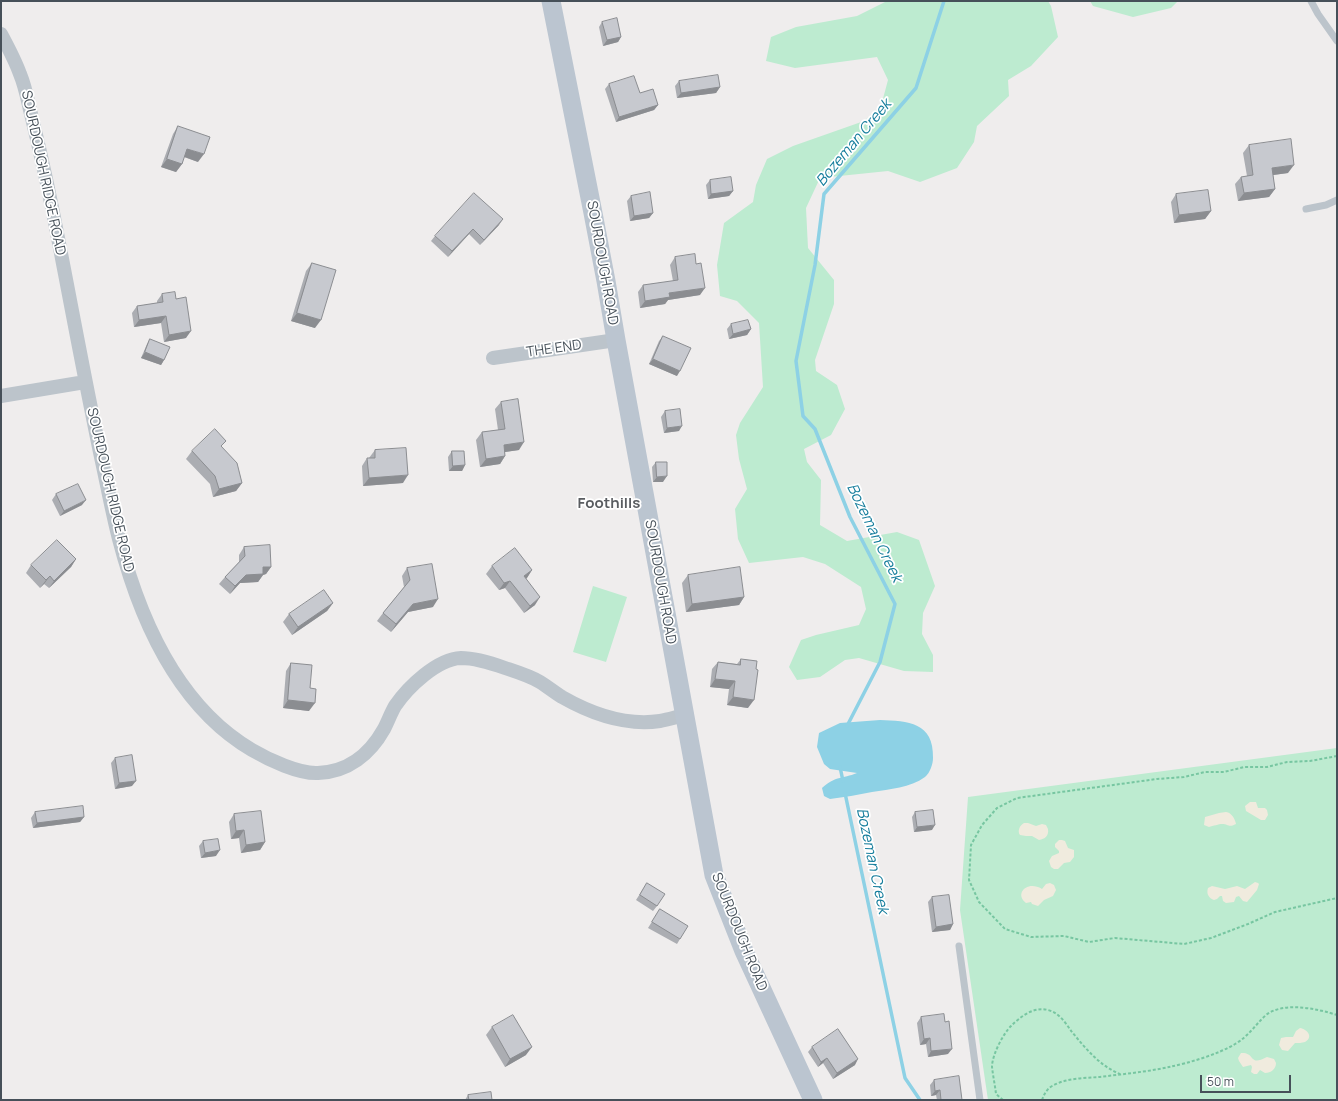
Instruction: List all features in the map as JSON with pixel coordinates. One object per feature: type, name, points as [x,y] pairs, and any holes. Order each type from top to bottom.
[{"type":"street","name":"SOURDOUGH ROAD","points":[[551,1],[598,235],[714,875],[744,951],[812,1100]]},
{"type":"street","name":"SOURDOUGH RIDGE ROAD","points":[[1,34],[22,77],[36,133],[85,382],[118,537],[134,589],[155,639],[168,664],[200,707],[220,727],[265,758],[290,768],[318,773],[344,769],[367,753],[383,731],[395,706],[412,685],[435,667],[459,658],[485,661],[512,670],[538,681],[561,696],[585,708],[611,718],[638,722],[658,721],[685,715]]},
{"type":"street","name":"THE END","points":[[493,358],[616,340]]},
{"type":"street","points":[[1,396],[85,382]]},
{"type":"lane","points":[[1311,1],[1318,14],[1337,41]]},
{"type":"lane","points":[[1306,209],[1326,205],[1337,200]]},
{"type":"lane","points":[[959,946],[980,1099]]},
{"type":"path","points":[[1337,756],[1310,761],[1286,762],[1267,767],[1244,767],[1224,772],[1205,772],[1184,777],[1157,779],[1017,798],[997,808],[982,825],[971,845],[969,880],[979,902],[1005,929],[1031,937],[1064,936],[1089,942],[1115,938],[1184,944],[1211,938],[1275,912],[1337,898]]},
{"type":"path","points":[[1042,1100],[1051,1086],[1064,1081],[1170,1067],[1223,1050],[1244,1038],[1266,1016],[1279,1009],[1292,1007],[1312,1008],[1337,1015]]},
{"type":"path","points":[[1003,1100],[996,1094],[992,1065],[1000,1043],[1009,1028],[1020,1017],[1032,1011],[1041,1009],[1048,1009],[1060,1017],[1093,1055],[1107,1067],[1121,1074]]},
{"type":"green space","points":[[887,1],[1048,1],[1051,6],[1058,37],[1031,66],[1008,80],[1009,96],[977,126],[974,142],[957,168],[920,182],[888,171],[820,178],[806,208],[808,248],[834,280],[834,304],[815,360],[816,371],[837,385],[845,409],[831,435],[804,449],[807,462],[821,480],[820,525],[847,541],[897,532],[919,540],[935,586],[923,613],[922,634],[933,655],[933,672],[904,671],[859,658],[845,660],[820,677],[797,680],[789,667],[801,640],[859,625],[866,609],[861,587],[825,564],[803,557],[749,563],[738,539],[735,509],[747,489],[739,459],[736,435],[740,423],[763,387],[759,323],[737,301],[720,296],[717,265],[724,223],[753,202],[756,185],[767,159],[793,146],[864,121],[881,106],[888,80],[877,57],[795,68],[766,61],[771,37],[796,27],[857,16]]},
{"type":"green space","points":[[1090,1],[1178,1],[1171,8],[1133,17],[1093,6]]},
{"type":"green space","points":[[593,586],[627,597],[606,662],[573,652]]},
{"type":"green space","points":[[1337,748],[1337,1100],[988,1100],[960,910],[968,797]]},
{"type":"sand","points":[[1250,802],[1256,802],[1258,808],[1265,808],[1267,810],[1268,815],[1265,820],[1261,820],[1246,811],[1245,806]]},
{"type":"sand","points":[[1226,812],[1233,816],[1236,824],[1230,826],[1221,824],[1209,827],[1204,825],[1205,817]]},
{"type":"sand","points":[[1024,823],[1036,826],[1042,824],[1046,825],[1048,829],[1047,835],[1045,838],[1039,840],[1032,836],[1020,835],[1019,828]]},
{"type":"sand","points":[[1059,840],[1065,841],[1068,848],[1074,850],[1074,857],[1070,862],[1064,863],[1058,869],[1054,869],[1051,867],[1049,861],[1052,856],[1059,853],[1055,847],[1055,844]]},
{"type":"sand","points":[[1255,882],[1259,884],[1257,890],[1247,902],[1243,901],[1239,896],[1236,897],[1234,902],[1226,903],[1223,901],[1222,896],[1214,900],[1209,897],[1207,890],[1212,886],[1225,889],[1237,886],[1245,889]]},
{"type":"sand","points":[[1050,883],[1054,885],[1056,890],[1053,896],[1044,900],[1038,906],[1032,904],[1031,902],[1026,903],[1021,896],[1024,889],[1027,887],[1031,886],[1042,889],[1046,884]]},
{"type":"sand","points":[[1300,1028],[1307,1032],[1309,1036],[1308,1040],[1305,1042],[1295,1043],[1288,1051],[1282,1050],[1279,1045],[1281,1038],[1293,1037],[1296,1031]]},
{"type":"sand","points":[[1241,1053],[1246,1053],[1254,1060],[1261,1060],[1267,1057],[1274,1059],[1276,1063],[1275,1067],[1269,1072],[1265,1073],[1260,1070],[1257,1074],[1254,1074],[1251,1072],[1251,1065],[1243,1067],[1239,1061],[1238,1058]]},
{"type":"water","points":[[880,720],[909,723],[924,730],[929,737],[932,746],[933,760],[928,773],[919,781],[900,788],[830,799],[824,796],[822,788],[831,781],[857,773],[830,769],[824,764],[817,747],[819,733],[840,723]]},
{"type":"building","points":[[617,18],[621,37],[607,40],[602,22]]},
{"type":"building","points":[[718,75],[720,87],[681,93],[679,81]]},
{"type":"building","points":[[634,76],[640,93],[653,89],[658,105],[619,117],[609,84]]},
{"type":"building","points":[[178,126],[210,137],[204,154],[187,149],[182,164],[167,159]]},
{"type":"building","points":[[1291,139],[1294,165],[1272,168],[1275,189],[1244,193],[1241,177],[1253,175],[1249,145]]},
{"type":"building","points":[[731,177],[733,191],[711,194],[710,180]]},
{"type":"building","points":[[1208,190],[1211,211],[1179,215],[1176,194]]},
{"type":"building","points":[[650,192],[653,213],[634,216],[631,196]]},
{"type":"building","points":[[474,193],[503,219],[484,240],[473,229],[452,251],[435,236]]},
{"type":"building","points":[[695,254],[696,264],[701,263],[705,288],[669,293],[670,297],[645,301],[643,285],[678,280],[675,257]]},
{"type":"building","points":[[312,263],[336,270],[321,320],[297,313]]},
{"type":"building","points":[[175,292],[176,299],[186,297],[191,331],[169,335],[166,316],[139,320],[137,306],[163,302],[162,294]]},
{"type":"building","points":[[748,320],[751,329],[733,334],[731,324]]},
{"type":"building","points":[[663,336],[691,348],[680,371],[653,359]]},
{"type":"building","points":[[150,339],[170,347],[164,360],[145,352]]},
{"type":"building","points":[[518,399],[524,442],[504,445],[505,456],[486,459],[482,432],[505,429],[501,402]]},
{"type":"building","points":[[680,409],[682,426],[667,428],[665,411]]},
{"type":"building","points":[[215,429],[226,441],[221,446],[237,463],[242,483],[219,489],[215,476],[192,451]]},
{"type":"building","points":[[406,448],[408,475],[369,478],[367,458],[375,458],[375,450]]},
{"type":"building","points":[[452,451],[464,451],[465,465],[453,466]]},
{"type":"building","points":[[656,462],[667,462],[667,476],[657,477]]},
{"type":"building","points":[[78,484],[86,500],[64,511],[56,494]]},
{"type":"building","points":[[57,540],[76,559],[54,581],[50,576],[46,580],[31,565]]},
{"type":"building","points":[[270,545],[271,567],[263,567],[263,574],[246,575],[235,586],[225,577],[245,556],[244,547]]},
{"type":"building","points":[[515,548],[532,570],[524,576],[540,597],[530,606],[510,581],[504,583],[492,566]]},
{"type":"building","points":[[432,564],[438,599],[413,604],[396,624],[383,613],[410,580],[407,568]]},
{"type":"building","points":[[740,567],[744,597],[692,604],[688,575]]},
{"type":"building","points":[[324,590],[333,603],[298,627],[289,614]]},
{"type":"building","points":[[741,659],[757,661],[756,669],[758,670],[754,700],[733,697],[735,681],[715,679],[718,662],[740,665]]},
{"type":"building","points":[[291,663],[312,665],[310,688],[316,689],[315,703],[288,700]]},
{"type":"building","points":[[132,755],[136,781],[119,783],[115,758]]},
{"type":"building","points":[[83,806],[84,817],[37,823],[35,812]]},
{"type":"building","points":[[933,810],[935,825],[917,827],[915,812]]},
{"type":"building","points":[[261,811],[265,842],[246,845],[244,830],[236,831],[234,814]]},
{"type":"building","points":[[218,839],[220,850],[205,853],[203,841]]},
{"type":"building","points":[[647,883],[665,894],[657,906],[640,895]]},
{"type":"building","points":[[949,895],[953,924],[936,927],[932,897]]},
{"type":"building","points":[[660,909],[688,926],[680,939],[652,922]]},
{"type":"building","points":[[944,1014],[945,1022],[949,1021],[952,1049],[931,1051],[930,1038],[924,1039],[921,1017]]},
{"type":"building","points":[[513,1015],[532,1047],[510,1059],[492,1027]]},
{"type":"building","points":[[838,1029],[858,1059],[837,1073],[827,1058],[821,1062],[812,1047]]},
{"type":"building","points":[[959,1076],[962,1100],[941,1100],[940,1090],[935,1091],[934,1080]]},
{"type":"building","points":[[491,1092],[492,1100],[469,1100],[468,1095]]},
{"type":"waterway","name":"Bozeman Creek","points":[[847,726],[880,662],[895,604],[850,517],[815,429],[803,416],[796,361],[815,265],[824,194],[916,88],[944,1]]},
{"type":"waterway","name":"Bozeman Creek","points":[[840,767],[843,781]]},
{"type":"waterway","name":"Bozeman Creek","points":[[845,793],[905,1078],[920,1100]]},
{"type":"district","name":"Foothills","points":[[609,504]]}]
